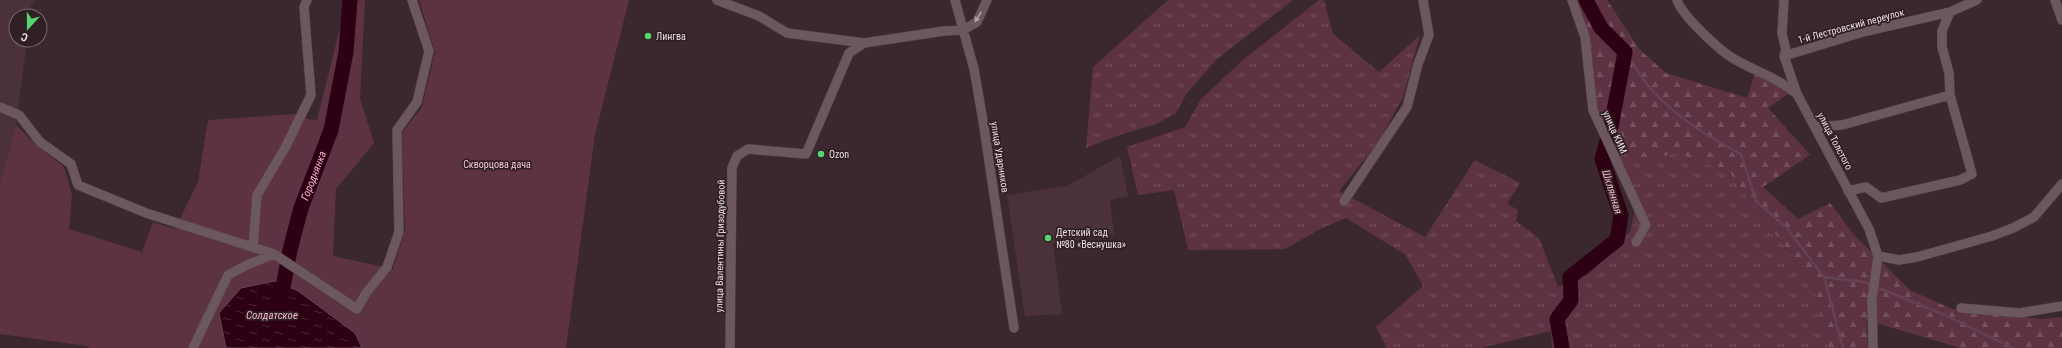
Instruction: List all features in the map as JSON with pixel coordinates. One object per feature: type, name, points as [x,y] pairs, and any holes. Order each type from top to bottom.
[{"type":"street","points":[[253,247],[256,195],[285,148],[311,95],[304,7],[307,0]]},
{"type":"street","points":[[0,107],[19,115],[40,142],[71,164],[78,185],[146,213],[274,254],[357,309],[366,293],[387,267],[399,232],[397,130],[417,102],[429,51],[412,0]]},
{"type":"street","points":[[717,0],[760,16],[787,33],[864,43]]},
{"type":"street","name":"улица Ударников","points":[[955,0],[974,69],[984,121],[1014,328]]},
{"type":"street","points":[[963,30],[977,22],[987,0]]},
{"type":"street","points":[[1344,201],[1407,107],[1418,64],[1429,36],[1424,0]]},
{"type":"street","name":"улица КИМ","points":[[1572,0],[1585,37],[1593,110],[1609,146],[1634,195],[1646,225],[1636,242]]},
{"type":"street","name":"улица Толстого","points":[[1677,0],[1679,7],[1690,22],[1735,60],[1782,82],[1797,94],[1869,229],[1878,256],[1873,292],[1873,348]]},
{"type":"street","name":"1-й Лестровский переулок","points":[[1784,0],[1782,34],[1786,50],[1784,56]]},
{"type":"street","name":"1-й Лестровский переулок","points":[[1784,56],[1863,32],[1950,12],[1977,0]]},
{"type":"street","points":[[2055,0],[2062,20]]},
{"type":"street","points":[[1848,191],[1866,187],[1881,198],[1960,180],[1972,174],[1950,95],[1948,73],[1942,47],[1942,32],[1950,12]]},
{"type":"street","name":"улица Валентины Гризодубовой","points":[[730,348],[732,168],[737,156],[748,149],[806,154],[849,53],[864,43],[944,31],[963,30]]},
{"type":"street","points":[[1784,56],[1792,84],[1797,94]]},
{"type":"street","points":[[1815,127],[1842,125],[1950,95]]},
{"type":"street","points":[[1878,256],[1899,260],[1917,257],[1992,236],[2013,228],[2034,217],[2062,184]]},
{"type":"street","points":[[193,348],[228,275],[249,264],[274,254]]},
{"type":"street","points":[[1961,308],[2020,313],[2062,306]]},
{"type":"shaded area","points":[[0,0],[34,0],[31,8],[8,8],[8,48],[26,48],[16,125],[0,183]]},
{"type":"shaded area","name":"Детский сад №80 «Веснушка»","points":[[1120,156],[1128,196],[1110,200],[1114,234],[1053,243],[1062,314],[1025,316],[1007,195],[1067,186]]},
{"type":"green space","name":"Скворцова дача","points":[[347,0],[365,0],[360,98],[374,143],[336,189],[333,256],[393,269],[405,230],[402,133],[422,107],[435,52],[419,0],[629,0],[595,135],[566,348],[89,348],[87,346],[0,334],[0,183],[16,125],[37,146],[64,167],[72,195],[69,229],[142,252],[153,222],[175,229],[198,182],[208,120],[295,114],[308,119],[317,120]]},
{"type":"green space","points":[[1168,0],[1293,0],[1216,60],[1187,93],[1176,113],[1156,124],[1119,135],[1086,148],[1093,67]]},
{"type":"green space","points":[[1319,0],[1324,0],[1333,34],[1379,72],[1420,35],[1403,97],[1377,144],[1339,191],[1425,237],[1475,160],[1520,183],[1507,204],[1518,210],[1516,221],[1539,238],[1558,287],[1589,274],[1630,232],[1636,204],[1605,141],[1639,161],[1678,152],[1730,173],[1813,284],[1829,348],[1552,348],[1551,331],[1481,348],[1387,348],[1376,327],[1423,286],[1406,255],[1346,218],[1322,228],[1285,249],[1188,250],[1174,190],[1138,195],[1127,147],[1185,127],[1201,99],[1244,59]]},
{"type":"green space","points":[[1572,0],[1607,0],[1640,50],[1666,73],[1747,98],[1755,74],[1792,91],[1768,108],[1810,155],[1763,187],[1798,219],[1830,203],[1854,235],[1910,290],[1952,309],[2043,319],[2062,317],[2062,348],[1961,348],[1866,320],[1868,348],[1829,348],[1813,284],[1730,173],[1678,153],[1639,161],[1605,141],[1586,54]]},
{"type":"water","name":"Солдатское","points":[[275,281],[298,291],[355,333],[362,348],[226,348],[219,313],[241,288]]},
{"type":"waterway","name":"Городнянка","points":[[280,303],[290,250],[301,208],[331,130],[346,52],[350,0]]},
{"type":"waterway","name":"Шклянная","points":[[1562,348],[1557,319],[1571,300],[1570,277],[1617,240],[1621,215],[1602,159],[1611,127],[1625,52],[1601,28],[1586,0]]},
{"type":"waterway","points":[[1625,52],[1641,77],[1661,100],[1694,126],[1741,154],[1756,201],[1786,227],[1824,277],[1843,348]]},
{"type":"waterway","points":[[1824,277],[1864,282],[1945,315],[2013,348]]},
{"type":"place","name":"Лингва","points":[[648,36]]},
{"type":"place","name":"Ozon","points":[[821,154]]},
{"type":"place","name":"Детский сад №80 «Веснушка»","points":[[1048,238]]}]
